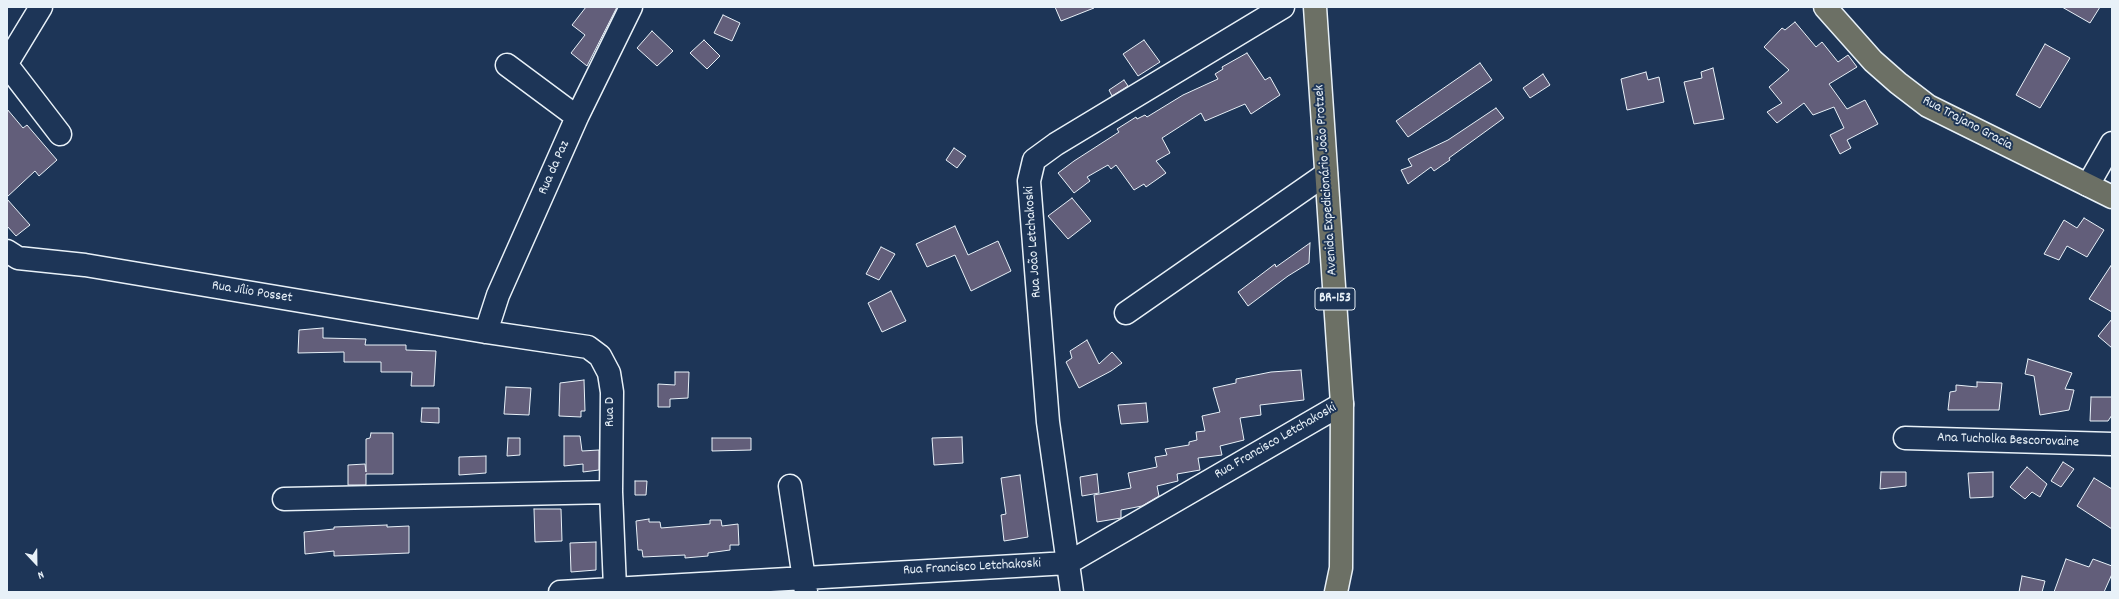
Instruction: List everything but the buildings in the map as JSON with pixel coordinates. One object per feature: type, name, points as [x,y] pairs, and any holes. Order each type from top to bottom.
[{"type":"main road","name":"Avenida Expedicionário João Protzek","points":[[1315,7],[1342,404],[1340,568],[1336,592]]},
{"type":"main road","name":"Rua Trajano Gracia","points":[[1825,7],[1874,61],[1898,83],[1928,106],[2112,197]]},
{"type":"street","points":[[41,7],[7,64],[60,134]]},
{"type":"street","name":"Rua da Paz","points":[[486,332],[498,294],[577,117],[631,7]]},
{"type":"street","name":"Rua João Letchakoski","points":[[1072,592],[1048,422],[1029,181],[1034,160],[1056,144],[1284,7]]},
{"type":"street","points":[[507,65],[577,117]]},
{"type":"street","points":[[2088,185],[2112,143]]},
{"type":"street","points":[[1126,313],[1326,174]]},
{"type":"street","name":"Rua Jílio Posset","points":[[13,254],[486,332]]},
{"type":"street","name":"Rua D","points":[[486,332],[588,347],[600,356],[609,373],[612,392],[611,492],[615,588]]},
{"type":"street","name":"Rua Francisco Letchakoski","points":[[560,592],[615,588],[805,585],[1068,563],[1342,404]]},
{"type":"street","name":"Ana Tucholka Bescorovaine","points":[[1905,438],[2112,444]]},
{"type":"street","points":[[790,486],[805,585]]},
{"type":"street","points":[[284,499],[611,492]]}]
